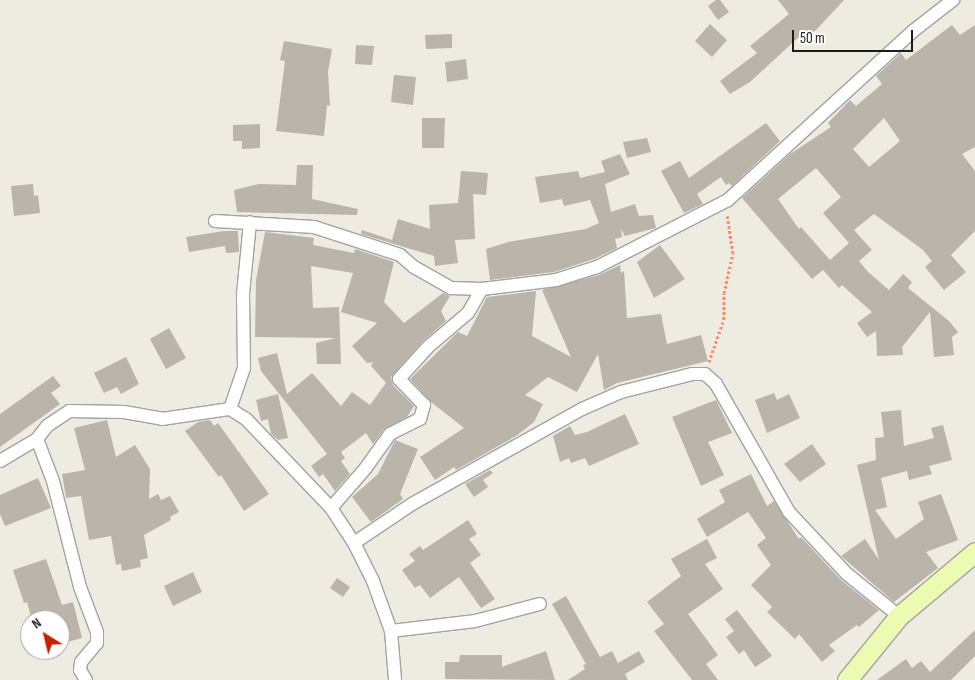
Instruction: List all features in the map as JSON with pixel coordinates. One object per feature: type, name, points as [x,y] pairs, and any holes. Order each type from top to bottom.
[{"type":"street","points":[[215,222],[250,222],[314,227],[400,255],[414,267],[451,288],[482,289],[556,280],[597,267],[728,200],[913,31],[953,0]]},
{"type":"street","points":[[230,409],[244,368],[243,294],[250,222]]},
{"type":"street","points":[[331,508],[366,469],[390,434],[420,419],[424,405],[399,378],[428,347],[468,312],[482,289]]},
{"type":"street","points":[[354,544],[412,504],[582,409],[622,392],[692,374],[705,374],[716,384],[789,512],[847,574],[899,616]]},
{"type":"street","points":[[0,461],[37,439],[47,426],[69,411],[124,412],[162,419],[230,409],[246,419],[331,508],[354,544],[373,581],[391,631],[395,680]]},
{"type":"street","points":[[37,439],[58,499],[80,587],[97,632],[97,643],[81,662],[80,670],[86,680]]},
{"type":"street","points":[[847,680],[899,616],[975,552]]},
{"type":"street","points":[[391,631],[475,621],[540,604]]},
{"type":"path","points":[[705,374],[724,319],[724,293],[733,253],[728,200]]},
{"type":"building","points":[[716,0],[720,0],[729,12],[718,20],[708,6]]},
{"type":"building","points":[[778,0],[844,0],[817,29],[804,39],[801,35],[750,82],[730,94],[720,81],[757,53],[750,46],[789,14]]},
{"type":"building","points":[[710,24],[727,40],[712,57],[695,41]]},
{"type":"building","points":[[952,25],[960,35],[975,25],[975,147],[962,154],[975,171],[975,231],[951,255],[966,272],[944,290],[925,267],[932,261],[923,250],[874,214],[854,230],[872,250],[859,261],[868,272],[889,290],[903,274],[912,282],[908,288],[949,321],[958,332],[952,337],[954,355],[934,357],[930,312],[902,347],[903,355],[877,356],[876,331],[867,337],[857,323],[872,312],[842,285],[839,288],[823,270],[812,279],[742,198],[790,154],[831,127],[828,123],[850,100],[856,106],[882,84],[876,76],[901,53],[906,60]],"holes":[[[884,118],[900,141],[869,167],[853,149]],[[816,168],[841,197],[823,213],[849,243],[830,260],[801,227],[799,229],[778,199]]]},
{"type":"building","points":[[452,34],[452,48],[426,49],[425,35]]},
{"type":"building","points":[[284,41],[332,49],[328,72],[330,106],[327,105],[324,136],[276,131],[285,61],[280,60]]},
{"type":"building","points":[[356,45],[374,46],[372,65],[355,64]]},
{"type":"building","points":[[466,59],[468,79],[447,82],[445,62]]},
{"type":"building","points":[[394,75],[416,77],[413,105],[391,102]]},
{"type":"building","points":[[422,118],[445,118],[444,148],[422,148]]},
{"type":"building","points":[[766,123],[780,141],[732,186],[729,183],[726,185],[721,177],[697,194],[703,204],[684,213],[661,171],[680,161],[689,178]]},
{"type":"building","points":[[260,124],[260,148],[242,149],[242,141],[233,141],[233,125]]},
{"type":"building","points":[[647,138],[651,152],[627,158],[623,142]]},
{"type":"building","points":[[620,154],[630,174],[605,184],[611,212],[635,204],[639,216],[653,215],[656,228],[625,236],[621,229],[622,237],[615,239],[617,248],[594,259],[554,272],[490,280],[486,249],[508,242],[586,229],[599,223],[590,200],[564,206],[562,199],[540,203],[535,177],[578,171],[580,178],[605,172],[601,161]]},
{"type":"building","points":[[297,165],[313,165],[312,199],[358,209],[357,215],[237,212],[234,190],[259,184],[296,185]]},
{"type":"building","points":[[461,171],[488,173],[486,195],[473,194],[475,239],[455,240],[458,263],[435,266],[434,256],[361,234],[362,230],[392,240],[398,219],[430,229],[429,205],[458,203]]},
{"type":"building","points":[[33,184],[34,196],[38,195],[40,213],[14,216],[11,186]]},
{"type":"building","points":[[224,231],[238,231],[239,252],[226,253],[225,246],[189,252],[186,237]]},
{"type":"building","points":[[265,232],[314,238],[313,245],[354,253],[355,249],[394,262],[384,302],[404,323],[443,293],[450,296],[441,311],[446,321],[422,342],[391,377],[393,385],[414,406],[407,417],[384,429],[373,444],[366,433],[341,452],[345,458],[341,461],[350,474],[335,491],[323,474],[319,477],[311,466],[327,454],[261,371],[258,358],[277,353],[287,394],[312,373],[341,406],[352,392],[370,405],[386,383],[371,366],[373,362],[367,363],[352,346],[377,323],[341,312],[353,273],[311,266],[313,308],[339,307],[341,364],[317,364],[316,343],[336,338],[255,337],[256,280]]},
{"type":"building","points":[[660,245],[685,279],[654,298],[637,262]]},
{"type":"building","points":[[620,265],[621,273],[624,271],[627,318],[661,314],[667,344],[701,335],[708,361],[617,383],[604,390],[598,354],[577,392],[548,377],[525,395],[543,404],[534,422],[516,436],[456,470],[454,467],[435,480],[420,457],[464,428],[431,402],[410,379],[458,332],[467,336],[487,297],[536,291],[532,336],[571,357],[542,290],[599,275]]},
{"type":"building","points":[[169,328],[186,358],[166,369],[150,339]]},
{"type":"building","points":[[126,357],[139,384],[121,394],[117,387],[104,393],[94,373]]},
{"type":"building","points":[[53,376],[61,386],[51,393],[60,404],[0,447],[0,414]]},
{"type":"building","points":[[774,393],[777,400],[789,394],[800,418],[767,433],[755,400]]},
{"type":"building","points":[[278,394],[288,438],[278,440],[271,434],[268,419],[261,421],[256,400]]},
{"type":"building","points":[[716,400],[732,433],[708,442],[724,475],[701,486],[672,417]]},
{"type":"building","points":[[901,410],[904,446],[934,438],[931,428],[943,425],[952,460],[929,466],[932,474],[909,480],[907,471],[881,478],[887,507],[875,510],[896,539],[924,519],[918,502],[941,494],[958,540],[926,552],[938,568],[894,602],[841,556],[865,539],[879,560],[857,465],[876,460],[875,438],[884,437],[881,412]]},
{"type":"building","points":[[625,414],[639,444],[589,466],[585,458],[571,463],[569,458],[560,462],[553,436],[570,426],[575,435],[587,432]]},
{"type":"building","points":[[107,420],[116,457],[135,445],[150,469],[149,499],[158,494],[161,500],[170,496],[179,512],[170,517],[171,520],[144,535],[148,558],[140,560],[141,567],[122,571],[121,564],[116,565],[111,536],[89,540],[81,496],[66,498],[62,474],[85,470],[74,428]]},
{"type":"building","points":[[210,420],[214,426],[218,423],[269,494],[244,511],[221,475],[219,477],[185,431],[198,422]]},
{"type":"building","points":[[395,440],[418,449],[400,494],[403,499],[371,522],[352,497],[378,474]]},
{"type":"building","points":[[812,444],[826,464],[800,482],[784,464]]},
{"type":"building","points":[[490,470],[493,473],[483,480],[488,487],[474,497],[465,484]]},
{"type":"building","points":[[751,474],[767,506],[774,501],[799,539],[801,537],[841,580],[879,610],[859,627],[857,625],[829,645],[835,651],[822,662],[799,634],[795,639],[767,612],[772,607],[751,585],[771,565],[757,545],[766,538],[748,512],[707,537],[697,519],[725,502],[719,490]]},
{"type":"building","points":[[38,478],[51,508],[5,526],[0,514],[0,495]]},
{"type":"building","points":[[468,520],[477,534],[469,539],[481,555],[470,563],[495,599],[481,608],[459,577],[430,598],[420,585],[415,588],[402,570],[415,561],[409,554],[420,546],[423,550]]},
{"type":"building","points":[[707,539],[717,558],[705,564],[723,589],[688,614],[718,655],[706,664],[718,680],[692,680],[654,631],[664,624],[647,602],[681,576],[671,559]]},
{"type":"building","points":[[46,559],[62,605],[73,602],[82,638],[70,641],[70,610],[29,610],[27,602],[24,603],[13,570]]},
{"type":"building","points":[[193,572],[202,592],[173,606],[164,586]]},
{"type":"building","points":[[337,578],[350,587],[343,597],[330,588]]},
{"type":"building","points":[[566,596],[600,657],[612,651],[618,663],[639,651],[645,662],[625,674],[628,680],[568,680],[585,669],[583,665],[586,664],[552,604]]},
{"type":"building","points":[[737,610],[772,656],[755,667],[744,650],[739,654],[726,637],[734,631],[725,619]]},
{"type":"building","points":[[975,630],[975,656],[951,680],[877,680],[906,659],[912,668],[921,661],[930,672]]},
{"type":"building","points":[[546,651],[555,680],[445,679],[445,662],[459,662],[460,655],[502,655],[502,667]]}]
